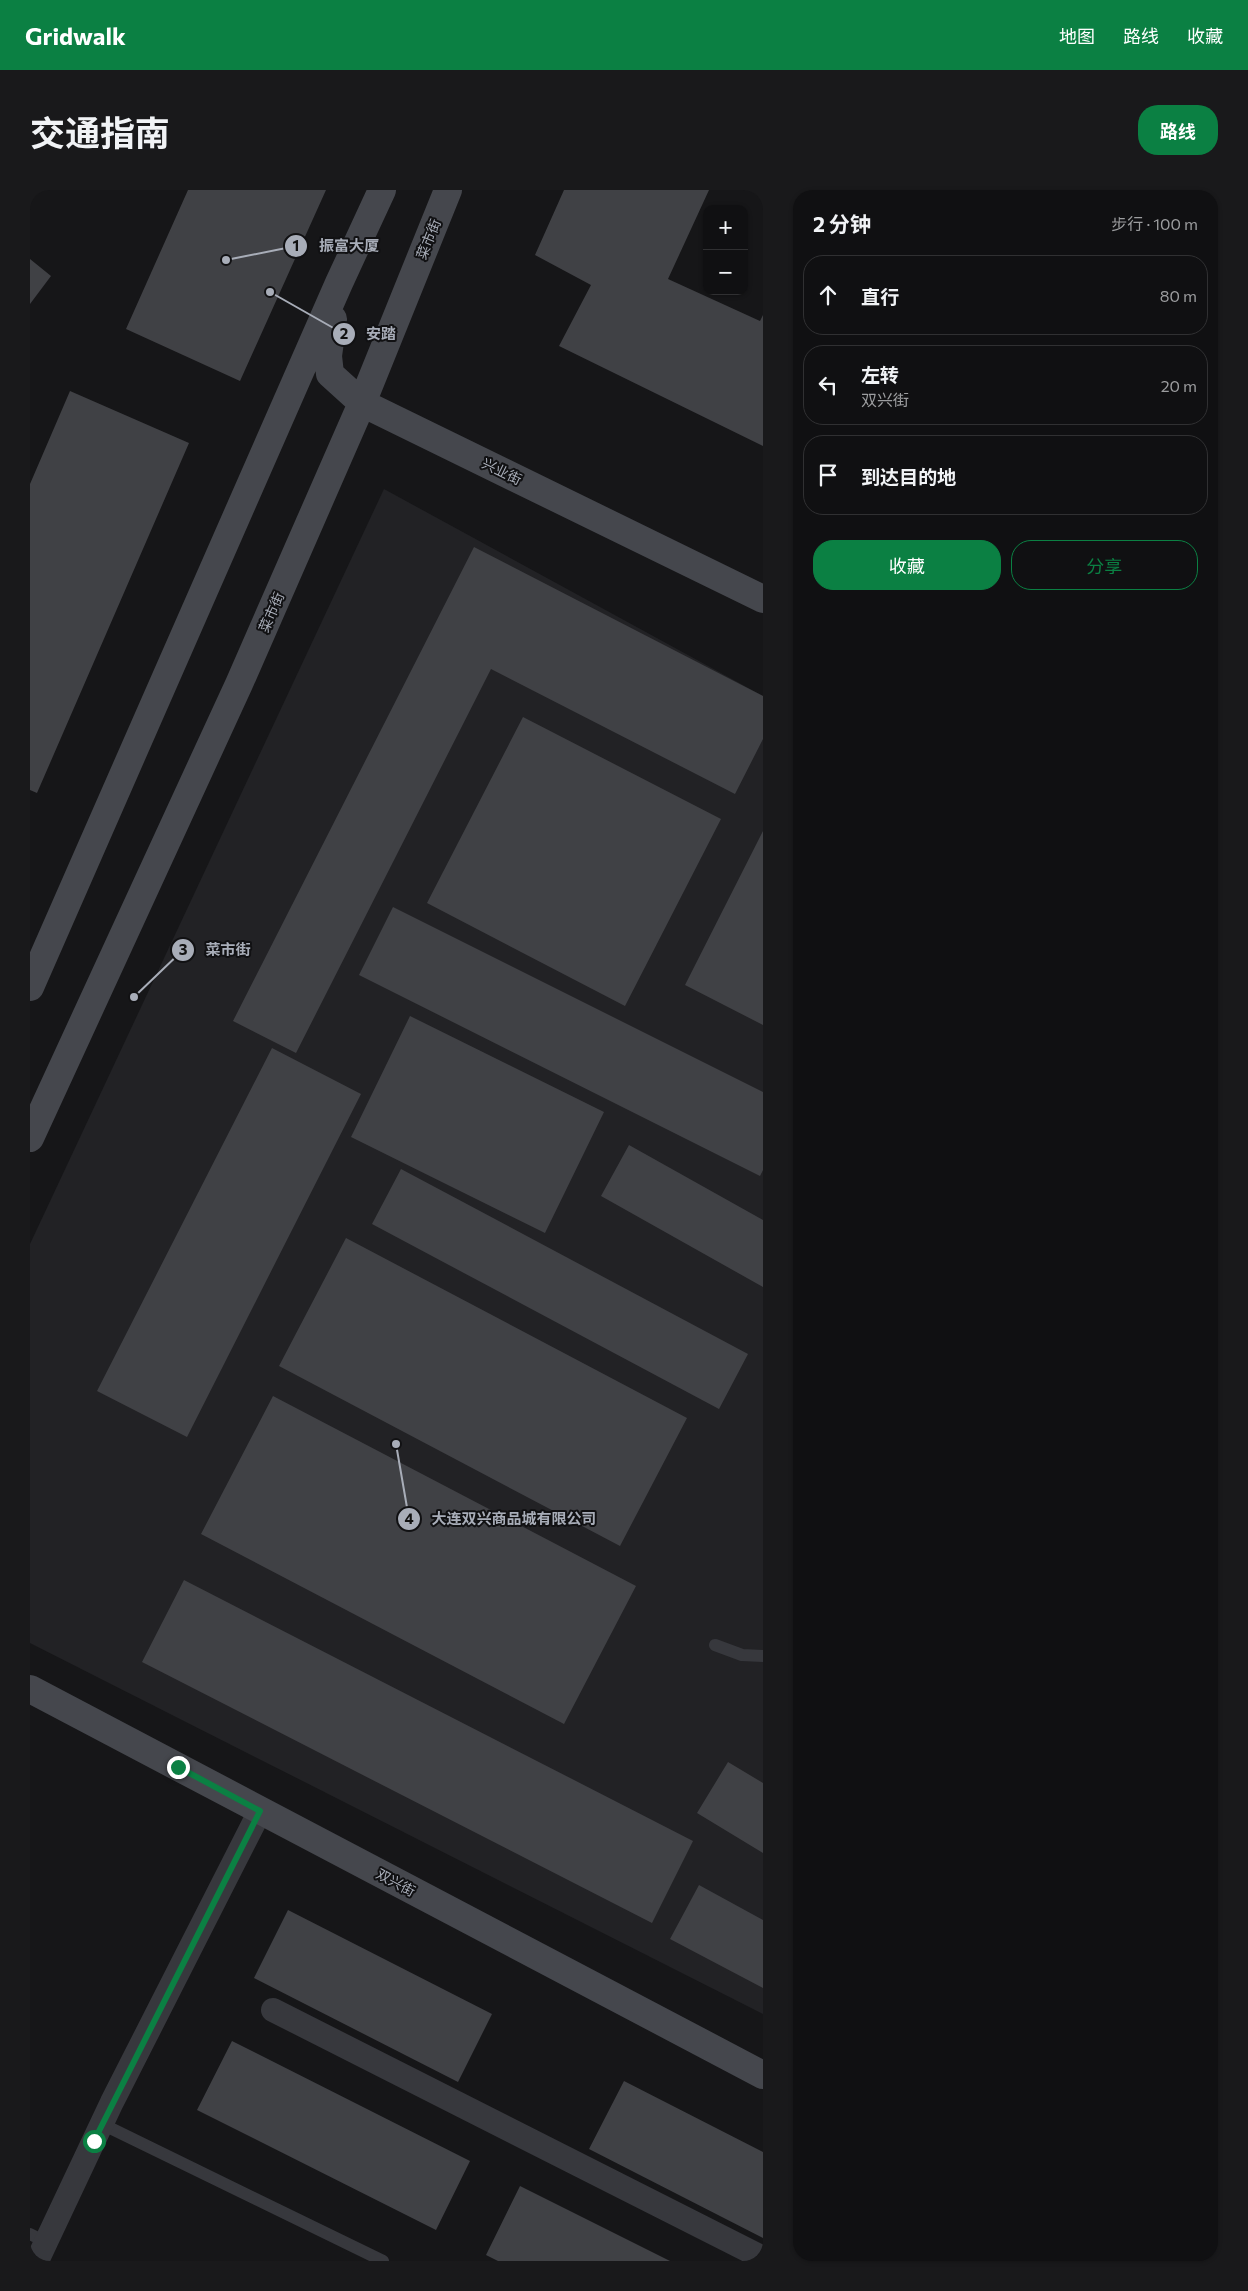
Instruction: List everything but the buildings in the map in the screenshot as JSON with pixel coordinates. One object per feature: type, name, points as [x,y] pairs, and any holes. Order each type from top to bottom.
[{"type":"main road","points":[[30,987],[338,283],[382,190]]},
{"type":"main road","name":"菜市街","points":[[30,1138],[239,684],[362,403],[448,190]]},
{"type":"main road","name":"兴业街","points":[[338,283],[328,356],[330,374],[362,403],[763,599]]},
{"type":"main road","name":"双兴街","points":[[30,1689],[763,2075]]},
{"type":"street","points":[[38,2246],[102,2124],[260,1811]]},
{"type":"street","points":[[273,2010],[763,2258]]},
{"type":"lane","points":[[715,1645],[742,1656],[763,1656]]},
{"type":"lane","points":[[102,2124],[383,2261]]},
{"type":"shaded area","points":[[384,489],[763,696],[763,2014],[30,1643],[30,1244]]},
{"type":"place","name":"振富大厦","points":[[226,260]]},
{"type":"place","name":"安踏","points":[[270,292]]},
{"type":"place","name":"菜市街","points":[[134,997]]},
{"type":"place","name":"大连双兴商品城有限公司","points":[[396,1444]]},
{"type":"route","points":[[94,2141],[260,1811],[178,1767]]}]
